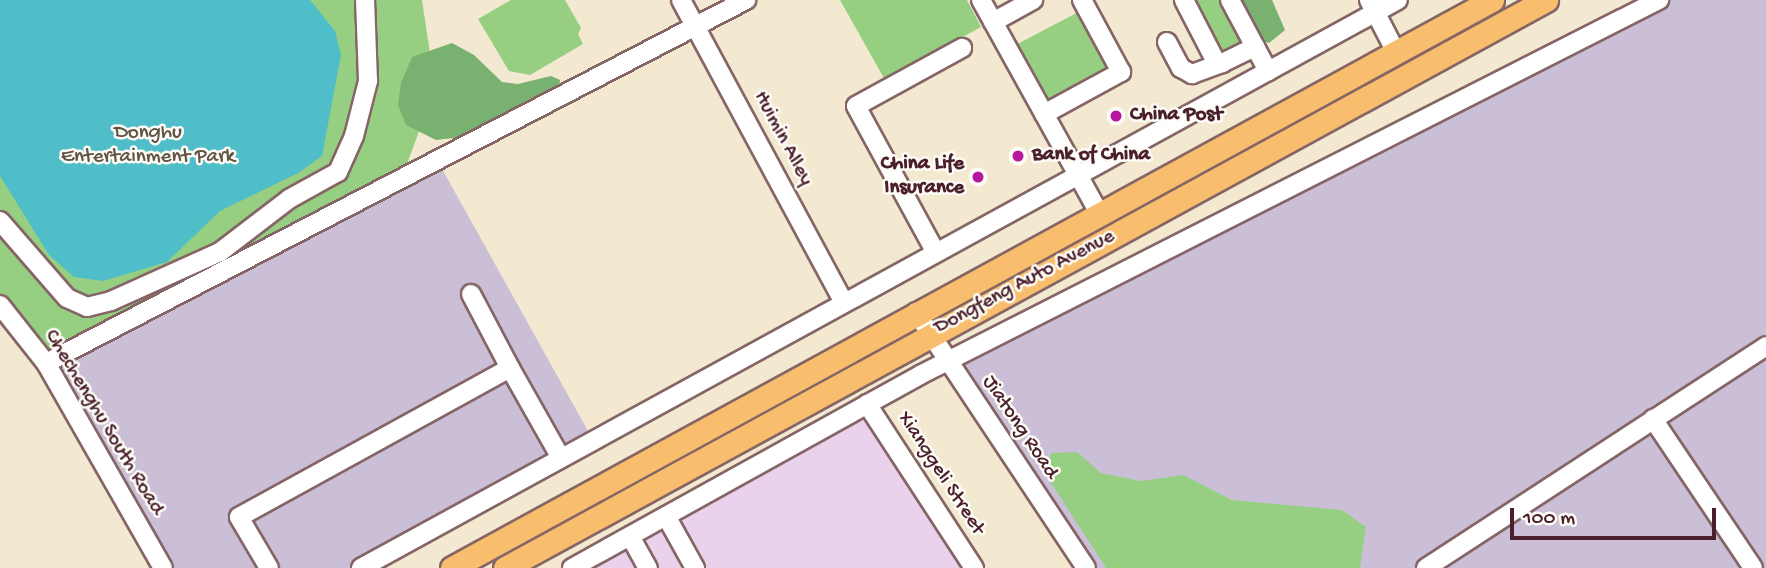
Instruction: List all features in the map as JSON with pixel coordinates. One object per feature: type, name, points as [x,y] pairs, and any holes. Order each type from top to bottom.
[{"type":"main road","name":"Dongfeng Auto Avenue","points":[[452,568],[916,312],[1492,0]]},
{"type":"main road","name":"Dongfeng Auto Avenue","points":[[505,568],[1546,0]]},
{"type":"street","points":[[0,220],[67,298],[87,307],[111,301],[220,252],[289,200],[338,172],[354,136],[368,81],[365,0]]},
{"type":"street","name":"Huimin Alley","points":[[681,0],[843,301]]},
{"type":"street","points":[[46,363],[746,0]]},
{"type":"street","points":[[981,0],[1099,213]]},
{"type":"street","points":[[993,22],[1032,0]]},
{"type":"street","points":[[1044,114],[1121,72],[1082,0]]},
{"type":"street","points":[[1184,0],[1215,60],[1222,63]]},
{"type":"street","points":[[1230,0],[1268,71]]},
{"type":"street","points":[[572,568],[946,361],[1658,0]]},
{"type":"street","points":[[361,568],[843,301],[1268,71],[1385,3],[1396,52]]},
{"type":"street","points":[[1167,42],[1181,68],[1192,74],[1255,47]]},
{"type":"street","points":[[935,251],[856,106],[962,48]]},
{"type":"street","points":[[471,294],[561,458]]},
{"type":"street","name":"Chechenghu South Road","points":[[0,304],[46,363],[163,568]]},
{"type":"street","name":"Jiatong Road","points":[[916,312],[928,335],[1086,568]]},
{"type":"street","points":[[1426,568],[1766,346]]},
{"type":"street","points":[[269,568],[239,517],[510,368]]},
{"type":"street","name":"Xianggeli Street","points":[[867,404],[974,568]]},
{"type":"street","points":[[1653,419],[1753,568]]},
{"type":"street","points":[[666,516],[695,568]]},
{"type":"street","points":[[630,536],[648,568]]},
{"type":"shaded area","points":[[1659,0],[1766,0],[1766,568],[1086,568],[946,361]]},
{"type":"shaded area","points":[[437,160],[593,440],[361,568],[163,568],[46,363]]},
{"type":"shaded area","points":[[867,404],[974,568],[572,568]]},
{"type":"green space","name":"Donghu Entertainment Park","points":[[0,0],[422,0],[435,87],[402,178],[46,363],[0,305]]},
{"type":"green space","points":[[511,0],[565,0],[581,28],[578,34],[583,44],[530,75],[509,71],[478,19]]},
{"type":"green space","points":[[840,0],[967,0],[981,27],[885,80]]},
{"type":"green space","points":[[1189,0],[1224,0],[1243,45],[1227,53],[1214,47]]},
{"type":"green space","points":[[1235,0],[1272,0],[1285,30],[1269,43],[1257,39]]},
{"type":"green space","points":[[1086,8],[1121,72],[1044,114],[1008,49]]},
{"type":"green space","points":[[452,43],[474,55],[502,82],[518,84],[551,76],[560,80],[559,88],[462,137],[436,140],[406,125],[398,105],[401,83],[412,57]]},
{"type":"green space","points":[[1077,452],[1101,473],[1141,481],[1183,475],[1232,500],[1342,510],[1366,527],[1360,568],[1106,568],[1046,475],[1051,453]]},
{"type":"water","name":"Donghu Entertainment Park","points":[[0,0],[310,0],[335,31],[341,55],[322,156],[300,172],[220,211],[167,262],[103,281],[74,277],[49,255],[0,176]]},
{"type":"place","name":"China Post","points":[[1116,116]]},
{"type":"place","name":"Bank of China","points":[[1018,156]]},
{"type":"place","name":"China Life Insurance","points":[[978,177]]}]
